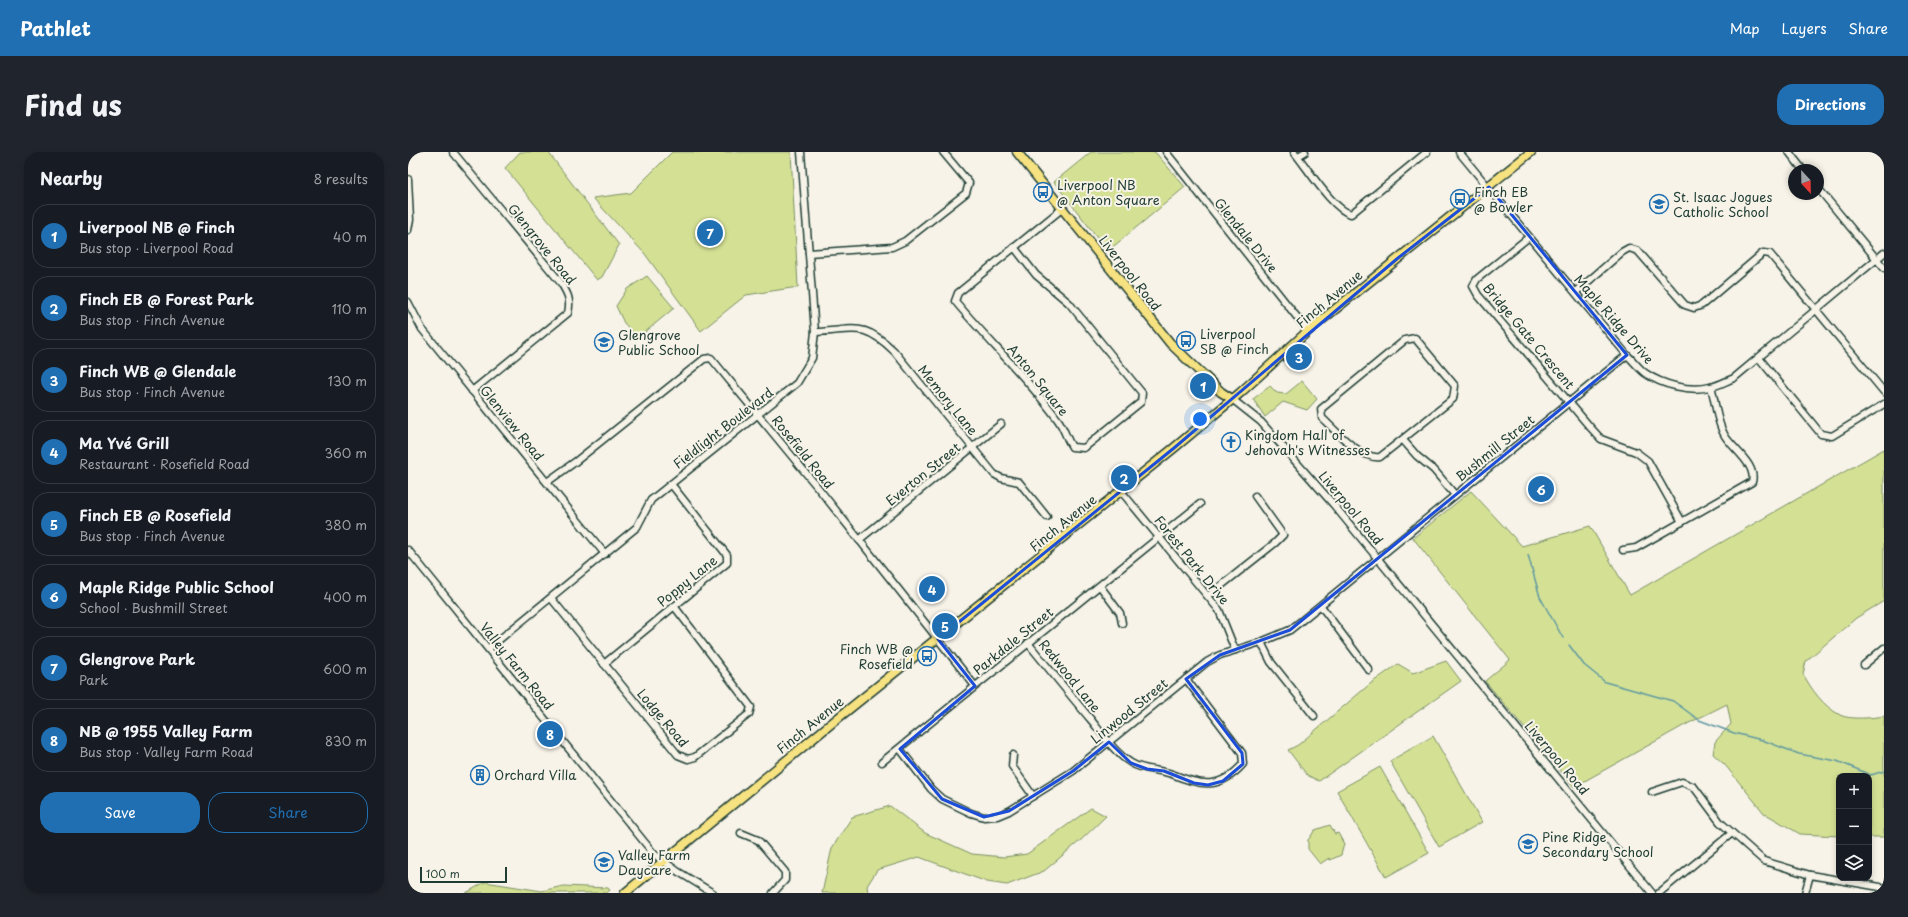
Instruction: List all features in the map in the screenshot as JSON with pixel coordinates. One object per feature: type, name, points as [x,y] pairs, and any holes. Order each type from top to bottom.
[{"type":"main road","name":"Liverpool Road","points":[[1017,152],[1170,343],[1221,392],[1232,399]]},
{"type":"main road","name":"Finch Avenue","points":[[625,893],[838,718],[1121,491],[1232,399],[1308,331],[1531,152]]},
{"type":"street","name":"Glengrove Road","points":[[453,152],[560,283],[569,295],[570,304],[568,313],[472,391]]},
{"type":"street","name":"Fieldlight Boulevard","points":[[489,648],[637,527],[651,500],[797,383],[806,371],[812,358],[815,332],[810,252],[801,152]]},
{"type":"street","points":[[810,252],[892,246],[905,241],[966,192],[969,183],[943,152]]},
{"type":"street","name":"Glendale Drive","points":[[1166,152],[1308,331]]},
{"type":"street","points":[[1305,152],[1296,154],[1333,201],[1344,213],[1351,214],[1427,152]]},
{"type":"street","name":"Maple Ridge Drive","points":[[1460,152],[1627,355],[1644,372],[1658,380],[1678,386],[1693,388],[1711,387],[1734,378],[1884,253]]},
{"type":"street","points":[[1789,152],[1799,164]]},
{"type":"street","points":[[408,179],[410,220],[408,230]]},
{"type":"street","points":[[1824,195],[1884,268]]},
{"type":"street","name":"Anton Square","points":[[1014,247],[1036,275],[1069,303],[1142,392],[1141,402],[1084,448],[1072,446],[1059,421],[1000,349],[977,328],[955,301],[958,293],[1014,247],[1063,208]]},
{"type":"street","name":"Bridge Gate Crescent","points":[[1529,237],[1477,279],[1473,286],[1478,295],[1570,402]]},
{"type":"street","points":[[1576,292],[1622,252],[1629,248],[1638,251],[1685,305],[1694,308],[1702,305],[1763,253],[1770,254],[1884,392]]},
{"type":"street","name":"Glenview Road","points":[[408,302],[422,329],[605,554]]},
{"type":"street","name":"Memory Lane","points":[[815,332],[854,328],[869,332],[881,338],[894,351],[994,474],[1001,478],[1019,482],[1047,517]]},
{"type":"street","points":[[1415,338],[1445,372],[1455,386],[1455,393],[1453,398],[1403,440],[1380,457],[1372,458],[1362,453],[1322,418],[1320,411],[1324,406],[1405,340],[1415,338]]},
{"type":"street","name":"Bushmill Street","points":[[1377,559],[1570,402],[1606,370],[1627,355]]},
{"type":"street","name":"Rosefield Road","points":[[547,482],[575,462],[704,359],[711,358],[758,413],[975,686]]},
{"type":"street","points":[[1759,358],[1821,434],[1832,436],[1884,404]]},
{"type":"street","points":[[1623,550],[1636,548],[1752,482],[1754,476],[1752,469],[1725,436],[1719,423],[1711,387]]},
{"type":"street","name":"Liverpool Road","points":[[1232,399],[1261,422],[1290,453],[1652,893]]},
{"type":"street","points":[[1570,402],[1602,439],[1636,452],[1648,461],[1682,522]]},
{"type":"street","name":"Everton Street","points":[[859,540],[1001,424]]},
{"type":"street","points":[[1403,440],[1434,470],[1455,495]]},
{"type":"street","name":"Poppy Lane","points":[[604,664],[727,563],[727,555],[670,484]]},
{"type":"street","name":"Forest Park Drive","points":[[1121,491],[1220,610],[1236,650]]},
{"type":"street","points":[[1208,596],[1283,535],[1255,496]]},
{"type":"street","name":"Parkdale Street","points":[[882,762],[900,749],[975,686],[1200,504]]},
{"type":"street","name":"Valley Farm Road","points":[[408,550],[489,648],[654,854],[663,862],[713,893]]},
{"type":"street","name":"Linwood Street","points":[[900,749],[942,799],[971,813],[984,817],[997,816],[1009,811],[1073,771],[1207,662],[1220,655],[1261,642],[1290,630],[1377,559]]},
{"type":"street","points":[[1100,586],[1120,613],[1122,623]]},
{"type":"street","name":"Lodge Road","points":[[551,598],[678,755],[688,759],[695,757],[749,714],[751,707],[674,606]]},
{"type":"street","points":[[1321,606],[1369,670]]},
{"type":"street","points":[[1261,642],[1271,662],[1314,716]]},
{"type":"street","name":"Redwood Lane","points":[[1028,643],[1109,742],[1131,763],[1147,769],[1164,771],[1194,783],[1208,785],[1223,781],[1234,774],[1243,764],[1242,753],[1186,679]]},
{"type":"street","points":[[1864,665],[1884,648]]},
{"type":"street","points":[[1013,755],[1012,766],[1033,796]]},
{"type":"street","points":[[1652,792],[1682,782],[1694,787],[1720,822],[1764,861],[1810,875],[1880,887],[1884,891]]},
{"type":"street","points":[[741,833],[758,840],[785,872],[785,880],[778,889],[772,893]]},
{"type":"street","points":[[1659,893],[1732,833]]},
{"type":"street","points":[[1805,893],[1810,875]]},
{"type":"highlighted area","points":[[1489,187],[1627,355],[1290,630],[1220,655],[1186,679],[1242,753],[1243,764],[1223,781],[1208,785],[1194,783],[1164,771],[1147,769],[1131,763],[1109,742],[1073,771],[1009,811],[984,817],[942,799],[900,749],[975,686],[938,639],[1174,448],[1398,258]]},
{"type":"green space","points":[[520,152],[548,152],[619,245],[602,277],[597,280],[505,168]]},
{"type":"green space","points":[[672,152],[791,152],[798,287],[746,295],[701,331],[645,254],[593,198],[631,193]]},
{"type":"green space","points":[[1091,152],[1155,152],[1185,187],[1108,251],[1054,182]]},
{"type":"green space","points":[[647,276],[674,308],[638,338],[624,323],[616,306],[627,289]]},
{"type":"green space","points":[[1302,381],[1317,399],[1307,410],[1283,402],[1265,417],[1253,399],[1270,386],[1277,393],[1286,394]]},
{"type":"green space","points":[[1884,449],[1884,601],[1856,618],[1806,661],[1803,674],[1818,697],[1828,707],[1840,715],[1855,718],[1884,716],[1884,837],[1872,837],[1872,773],[1836,773],[1836,836],[1800,834],[1764,813],[1725,765],[1713,754],[1715,742],[1731,724],[1727,704],[1683,726],[1574,787],[1485,681],[1510,660],[1413,538],[1471,491],[1522,546],[1590,526],[1630,595]]},
{"type":"green space","points":[[1446,661],[1461,681],[1319,781],[1307,775],[1288,750],[1298,745],[1370,684],[1398,664],[1413,673]]},
{"type":"green space","points":[[1433,736],[1482,822],[1439,847],[1390,761]]},
{"type":"green space","points":[[1380,767],[1429,853],[1386,877],[1337,791]]},
{"type":"green space","points":[[890,806],[925,833],[972,854],[1004,857],[1027,854],[1091,808],[1106,816],[1081,840],[1044,871],[1007,885],[987,882],[919,857],[877,870],[867,886],[868,893],[822,893],[832,848],[852,817]]},
{"type":"green space","points":[[1330,825],[1335,834],[1338,833],[1344,844],[1341,855],[1330,860],[1329,858],[1320,864],[1308,849],[1308,840],[1315,830]]},
{"type":"green space","points":[[485,882],[542,891],[563,886],[608,888],[610,890],[607,893],[466,893]]},
{"type":"waterway","points":[[1528,555],[1540,597],[1563,638]]},
{"type":"waterway","points":[[1569,645],[1584,665],[1605,682],[1673,701],[1699,720],[1734,733],[1762,740],[1799,754],[1837,761],[1871,775],[1884,771]]},
{"type":"place","name":"Liverpool NB @ Anton Square","points":[[1043,192]]},
{"type":"place","name":"Finch EB @ Bowler","points":[[1460,199]]},
{"type":"place","name":"St. Isaac Jogues Catholic School","points":[[1659,204]]},
{"type":"place","name":"Glengrove Park","points":[[710,233]]},
{"type":"place","name":"Liverpool SB @ Finch","points":[[1186,341]]},
{"type":"place","name":"Glengrove Public School","points":[[604,342]]},
{"type":"place","name":"Finch WB @ Glendale","points":[[1299,357]]},
{"type":"place","name":"Liverpool NB @ Finch","points":[[1203,386]]},
{"type":"place","name":"Kingdom Hall of Jehovah's Witnesses","points":[[1231,442]]},
{"type":"place","name":"Finch EB @ Forest Park","points":[[1124,478]]},
{"type":"place","name":"Maple Ridge Public School","points":[[1541,489]]},
{"type":"place","name":"Ma Yvé Grill","points":[[932,589]]},
{"type":"place","name":"Finch EB @ Rosefield","points":[[945,626]]},
{"type":"place","name":"Finch WB @ Rosefield","points":[[927,656]]},
{"type":"place","name":"NB @ 1955 Valley Farm","points":[[550,734]]},
{"type":"place","name":"Orchard Villa","points":[[480,775]]},
{"type":"place","name":"Pine Ridge Secondary School","points":[[1528,844]]},
{"type":"place","name":"Valley Farm Daycare","points":[[604,862]]}]
